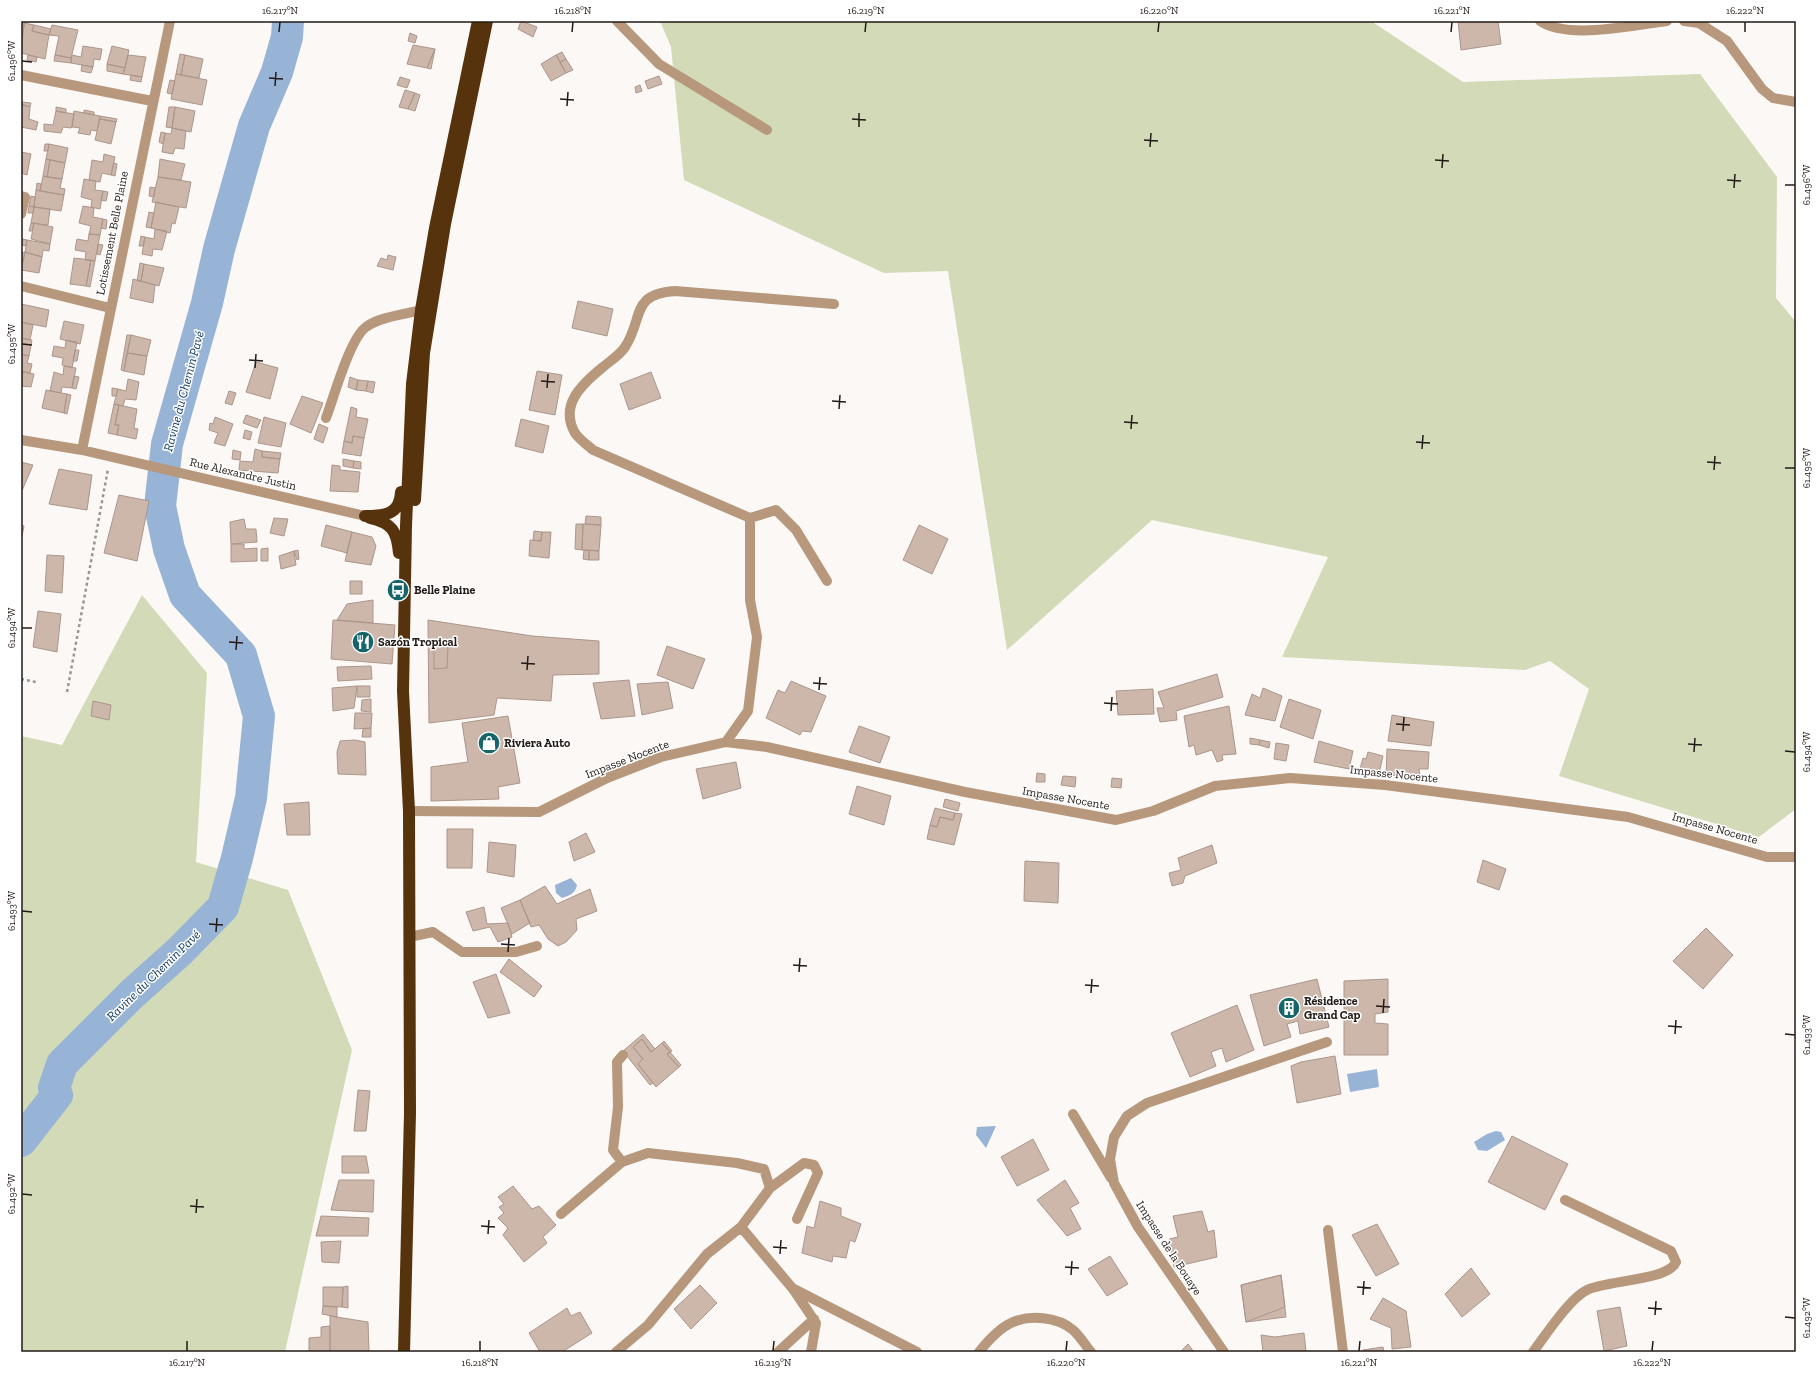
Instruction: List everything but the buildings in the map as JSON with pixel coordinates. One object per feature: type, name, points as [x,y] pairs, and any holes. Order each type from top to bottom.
[{"type":"highway","points":[[404,1352],[410,1113],[409,811],[403,691],[412,384],[421,310],[435,228],[478,21]]},
{"type":"highway","points":[[406,761],[413,528],[424,353],[445,224],[487,21]]},
{"type":"highway","points":[[365,516],[384,515],[398,506],[401,498],[405,439],[410,432]]},
{"type":"highway","points":[[365,516],[389,525],[394,531],[399,552],[399,573],[405,582]]},
{"type":"street","name":"Lotissement Belle Plaine","points":[[82,450],[152,101],[170,21]]},
{"type":"street","points":[[617,21],[659,64],[767,130]]},
{"type":"street","points":[[1540,21],[1547,26],[1567,30],[1583,30],[1668,21]]},
{"type":"street","points":[[1684,21],[1699,23],[1727,41],[1762,89],[1773,98],[1796,102]]},
{"type":"street","points":[[21,74],[152,101]]},
{"type":"street","points":[[21,196],[25,197],[21,214]]},
{"type":"street","points":[[21,286],[110,308]]},
{"type":"street","points":[[827,581],[796,530],[776,510],[750,518],[593,450],[576,434],[569,418],[572,399],[586,380],[625,347],[639,311],[645,300],[659,292],[675,291],[834,304]]},
{"type":"street","points":[[326,418],[356,336],[366,326],[387,318],[421,310]]},
{"type":"street","name":"Rue Alexandre Justin","points":[[21,440],[82,450],[365,516]]},
{"type":"street","points":[[726,742],[748,711],[757,637],[750,600],[750,518]]},
{"type":"street","name":"Impasse Nocente","points":[[409,811],[539,812],[607,778],[662,756],[726,742],[767,748],[973,793],[1116,820],[1153,811],[1215,786],[1290,778],[1385,785],[1628,817],[1767,857],[1796,857]]},
{"type":"street","points":[[409,937],[434,932],[462,952],[516,952],[536,946]]},
{"type":"street","name":"Impasse de la Bouaye","points":[[1224,1352],[1138,1227],[1115,1186],[1110,1159],[1114,1137],[1127,1116],[1147,1103],[1327,1042]]},
{"type":"street","points":[[622,1162],[613,1150],[618,1107],[617,1062],[623,1055]]},
{"type":"street","points":[[1073,1114],[1115,1186]]},
{"type":"street","points":[[562,1214],[622,1162],[648,1153],[737,1163],[764,1169],[770,1188]]},
{"type":"street","points":[[616,1352],[648,1325],[707,1254],[741,1227],[770,1188],[804,1163],[814,1165],[818,1173],[797,1219]]},
{"type":"street","points":[[1533,1352],[1562,1312],[1586,1290],[1612,1282],[1651,1276],[1669,1271],[1676,1262],[1671,1251],[1565,1200]]},
{"type":"street","points":[[741,1227],[792,1288],[816,1323],[811,1352]]},
{"type":"street","points":[[1328,1230],[1343,1352]]},
{"type":"street","points":[[792,1288],[917,1352]]},
{"type":"street","points":[[979,1352],[987,1342],[1011,1323],[1030,1318],[1056,1320],[1073,1330],[1091,1352]]},
{"type":"street","points":[[778,1352],[814,1320]]},
{"type":"path","points":[[67,692],[110,457]]},
{"type":"path","points":[[21,679],[36,682]]},
{"type":"green space","points":[[660,21],[1371,21],[1463,82],[1700,74],[1777,177],[1776,298],[1796,322],[1796,809],[1759,837],[1559,776],[1589,689],[1550,661],[1525,670],[1282,657],[1328,557],[1152,520],[1007,650],[948,271],[884,273],[684,180],[671,47]]},
{"type":"green space","points":[[142,595],[207,673],[196,862],[288,890],[352,1050],[285,1352],[21,1352],[21,736],[62,745]]},
{"type":"water","points":[[571,878],[577,885],[576,888],[572,894],[562,898],[556,893],[555,885]]},
{"type":"water","points":[[1377,1069],[1379,1087],[1350,1092],[1347,1074]]},
{"type":"water","points":[[996,1126],[986,1148],[976,1135],[977,1127]]},
{"type":"water","points":[[1496,1131],[1501,1132],[1505,1140],[1487,1151],[1478,1150],[1474,1142],[1487,1134]]},
{"type":"waterway","name":"Ravine du Chemin Pavé","points":[[21,1141],[57,1095],[54,1088],[62,1064],[132,994],[180,951],[223,907],[237,858],[251,798],[259,716],[241,655],[185,595],[169,549],[160,506],[167,444],[207,303],[219,249],[254,126],[277,72],[287,37],[288,21]]},
{"type":"place","name":"Belle Plaine","points":[[398,590]]},
{"type":"place","name":"Sazón Tropical","points":[[363,642]]},
{"type":"place","name":"Riviera Auto","points":[[489,743]]},
{"type":"place","name":"Résidence Grand Cap","points":[[1289,1008]]}]
